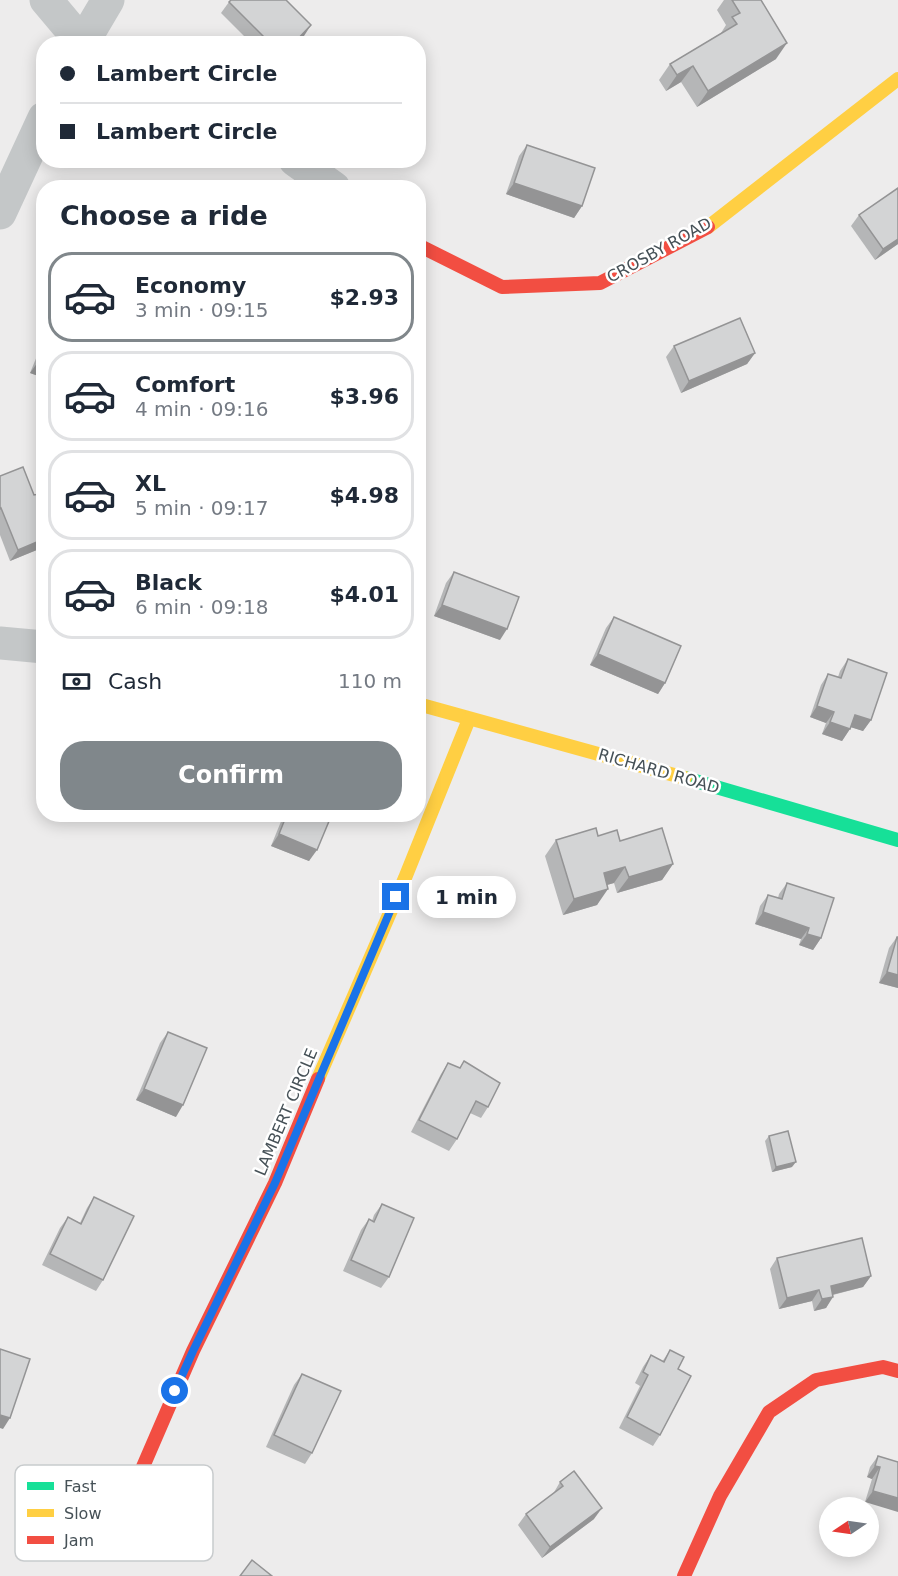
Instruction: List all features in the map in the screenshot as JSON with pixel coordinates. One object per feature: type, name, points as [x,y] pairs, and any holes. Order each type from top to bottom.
[{"type":"street","points":[[46,0],[75,36]]},
{"type":"street","points":[[87,36],[108,0]]},
{"type":"street","name":"CROSBY ROAD","points":[[426,248],[502,287],[600,283],[705,228],[898,79]]},
{"type":"street","points":[[0,213],[36,134]]},
{"type":"street","points":[[306,168],[323,180]]},
{"type":"street","points":[[0,644],[36,646]]},
{"type":"street","name":"RICHARD ROAD","points":[[426,706],[898,840]]},
{"type":"street","name":"LAMBERT CIRCLE","points":[[144,1465],[193,1351],[275,1183],[405,878],[469,719]]},
{"type":"street","points":[[684,1576],[720,1496],[769,1412],[816,1380],[884,1367],[898,1371]]},
{"type":"building","points":[[231,0],[286,0],[311,25],[301,36],[263,36],[229,2]]},
{"type":"building","points":[[732,0],[761,0],[787,43],[708,91],[693,66],[677,75],[670,64],[737,24],[732,17],[740,13]]},
{"type":"building","points":[[527,145],[595,168],[582,206],[514,183]]},
{"type":"building","points":[[898,188],[898,239],[883,249],[859,215]]},
{"type":"building","points":[[740,318],[755,353],[689,381],[674,346]]},
{"type":"building","points":[[23,467],[34,495],[36,495],[36,542],[18,550],[0,509],[0,476]]},
{"type":"building","points":[[454,572],[519,597],[507,629],[442,605]]},
{"type":"building","points":[[614,617],[681,646],[665,683],[598,654]]},
{"type":"building","points":[[848,659],[887,673],[871,720],[855,715],[850,729],[830,722],[834,712],[817,706],[828,674],[841,678]]},
{"type":"building","points":[[284,822],[329,822],[317,850],[279,834]]},
{"type":"building","points":[[596,828],[598,836],[617,830],[620,841],[662,828],[673,864],[629,877],[625,867],[604,873],[608,889],[574,899],[556,840]]},
{"type":"building","points":[[787,883],[834,898],[821,938],[807,934],[809,928],[763,912],[768,895],[782,899]]},
{"type":"building","points":[[898,937],[898,975],[887,972]]},
{"type":"building","points":[[168,1032],[207,1048],[183,1105],[144,1089]]},
{"type":"building","points":[[464,1061],[500,1083],[488,1107],[476,1101],[457,1139],[419,1120],[448,1063],[460,1068]]},
{"type":"building","points":[[788,1131],[796,1162],[776,1167],[769,1136]]},
{"type":"building","points":[[94,1197],[134,1216],[103,1280],[50,1254],[68,1217],[81,1224]]},
{"type":"building","points":[[382,1204],[414,1218],[389,1277],[351,1260],[369,1219],[374,1222]]},
{"type":"building","points":[[862,1238],[871,1276],[831,1286],[833,1297],[822,1299],[819,1290],[787,1298],[777,1258]]},
{"type":"building","points":[[0,1349],[30,1359],[10,1418],[0,1415]]},
{"type":"building","points":[[670,1350],[684,1357],[678,1369],[691,1376],[660,1435],[627,1417],[648,1375],[643,1372],[651,1355],[664,1362]]},
{"type":"building","points":[[302,1374],[341,1391],[312,1453],[274,1435]]},
{"type":"building","points":[[878,1456],[898,1462],[898,1498],[873,1491],[880,1467],[875,1466]]},
{"type":"building","points":[[574,1471],[602,1508],[550,1547],[526,1514],[563,1486],[560,1482]]},
{"type":"building","points":[[252,1560],[272,1576],[240,1576]]},
{"type":"traffic: fast","points":[[685,778],[898,840]]},
{"type":"traffic: slow","points":[[708,227],[898,79]]},
{"type":"traffic: slow","points":[[426,706],[685,778]]},
{"type":"traffic: slow","points":[[318,1079],[405,878],[469,719]]},
{"type":"traffic: jam","points":[[426,249],[502,287],[600,283],[708,227]]},
{"type":"traffic: jam","points":[[144,1465],[193,1351],[275,1183],[318,1079]]},
{"type":"traffic: jam","points":[[684,1576],[720,1496],[769,1412],[816,1380],[883,1367],[898,1371]]},
{"type":"route","points":[[175,1391],[275,1183],[396,897]]}]
